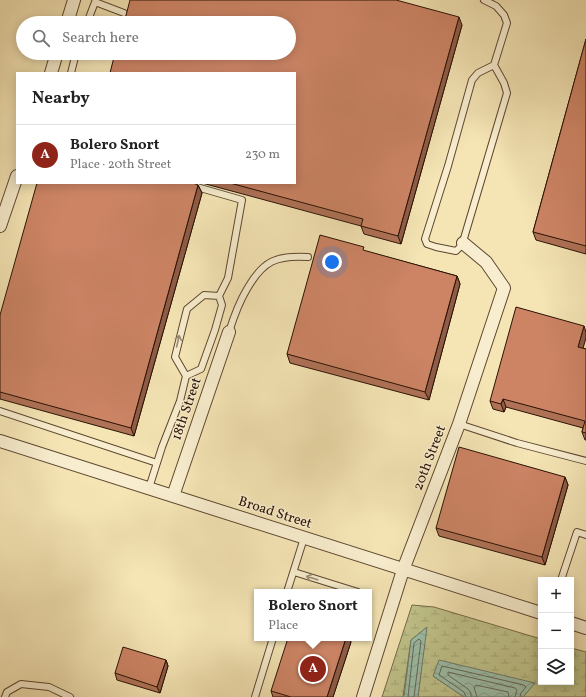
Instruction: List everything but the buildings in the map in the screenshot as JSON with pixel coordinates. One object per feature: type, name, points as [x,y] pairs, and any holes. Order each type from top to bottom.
[{"type":"street","points":[[69,16],[74,0]]},
{"type":"street","points":[[51,72],[55,60]]},
{"type":"street","points":[[0,226],[3,205],[16,178]]},
{"type":"street","name":"20th Street","points":[[364,697],[403,570],[459,424],[504,288],[486,262],[463,243]]},
{"type":"street","name":"18th Street","points":[[174,496],[228,332]]},
{"type":"street","name":"Broad Street","points":[[0,441],[538,613]]},
{"type":"street","points":[[574,624],[586,628]]},
{"type":"lane","points":[[484,0],[496,6],[504,15],[507,23],[494,65],[478,74],[472,80],[448,166],[425,239],[427,244],[456,251],[463,243],[507,93],[504,83],[494,65]]},
{"type":"lane","points":[[89,16],[94,2],[124,13]]},
{"type":"lane","points":[[71,72],[74,60]]},
{"type":"lane","points":[[186,184],[242,200],[228,278],[219,296],[222,305],[215,330],[201,369],[186,376]]},
{"type":"lane","points":[[228,332],[237,307],[255,274],[259,270],[272,262],[281,259],[293,256],[308,257]]},
{"type":"lane","points":[[149,488],[180,401],[186,376],[175,357],[180,332],[187,309],[204,295],[219,296]]},
{"type":"lane","points":[[0,411],[157,463]]},
{"type":"lane","points":[[459,424],[517,443],[586,461]]},
{"type":"lane","points":[[562,577],[577,532],[586,535]]},
{"type":"lane","points":[[289,589],[304,538]]},
{"type":"lane","points":[[294,572],[348,589]]},
{"type":"lane","points":[[255,697],[272,641]]},
{"type":"lane","points":[[5,697],[7,692],[22,684],[49,687],[70,697]]},
{"type":"green space","points":[[412,605],[434,607],[538,638],[538,685],[574,685],[574,649],[586,652],[586,697],[523,697],[534,683],[433,676],[464,697],[418,697],[426,628],[411,640],[403,697],[382,697]]},
{"type":"water","points":[[427,627],[418,697],[404,697],[411,640]]},
{"type":"water","points":[[439,660],[535,683],[523,697],[464,697],[433,676]]},
{"type":"place","name":"Bolero Snort","points":[[313,669]]}]
